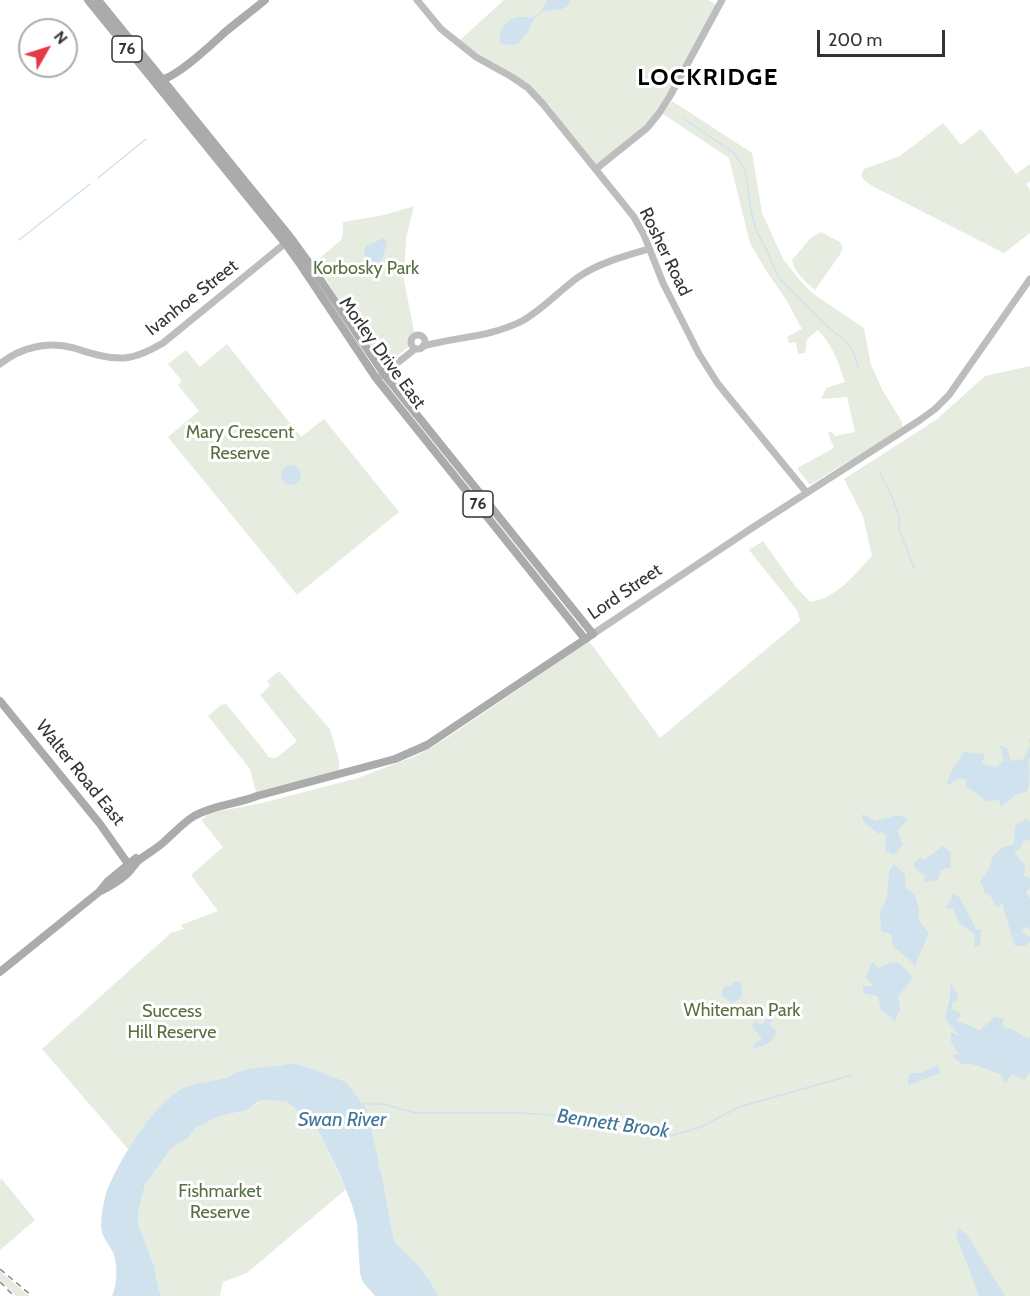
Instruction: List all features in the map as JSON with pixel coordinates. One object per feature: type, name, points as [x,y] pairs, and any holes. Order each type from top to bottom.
[{"type":"main road","name":"Morley Drive East","points":[[88,0],[167,98],[288,241],[308,260],[380,374],[589,636]]},
{"type":"main road","name":"Morley Drive East","points":[[98,0],[288,241]]},
{"type":"main road","points":[[167,98],[162,86],[165,74],[196,54],[265,0]]},
{"type":"main road","points":[[148,75],[157,80],[163,80]]},
{"type":"main road","name":"Lord Street","points":[[0,972],[99,892],[108,881],[137,862],[192,817],[215,807],[249,800],[414,752],[589,636]]},
{"type":"main road","name":"Walter Road East","points":[[0,700],[100,824],[130,866]]},
{"type":"street","name":"Rosher Road","points":[[417,0],[441,29],[469,52],[528,88],[596,169],[640,226],[663,283],[710,372],[807,493]]},
{"type":"street","points":[[596,169],[647,128],[660,112],[722,0]]},
{"type":"street","name":"Ivanhoe Street","points":[[0,364],[17,352],[44,345],[67,346],[99,356],[119,358],[144,352],[163,343],[288,241]]},
{"type":"street","points":[[424,342],[435,343],[480,335],[514,324],[531,315],[579,277],[608,262],[649,249]]},
{"type":"street","name":"Lord Street","points":[[589,636],[920,420],[941,404],[1030,279]]},
{"type":"street","points":[[414,347],[411,339],[414,336],[420,335],[424,342]]},
{"type":"street","points":[[380,374],[414,347],[420,348],[424,342]]},
{"type":"green space","points":[[504,0],[708,0],[719,6],[660,112],[597,169],[549,105],[530,86],[459,41]]},
{"type":"green space","points":[[672,101],[752,153],[762,213],[783,259],[815,295],[864,328],[871,365],[883,391],[902,422],[902,428],[810,485],[797,468],[834,448],[828,433],[831,431],[835,436],[855,432],[847,397],[821,399],[826,388],[845,382],[840,367],[831,348],[818,330],[807,339],[805,353],[798,354],[796,342],[789,343],[787,337],[802,329],[750,243],[729,158],[663,114]]},
{"type":"green space","points":[[943,123],[961,145],[981,129],[1016,174],[1030,164],[1030,181],[1026,184],[1030,190],[1030,233],[1004,253],[872,186],[861,175],[864,169],[900,156]]},
{"type":"green space","name":"Korbosky Park","points":[[414,206],[406,238],[404,280],[414,331],[410,346],[386,364],[379,362],[315,262],[341,240],[343,222],[384,215]]},
{"type":"green space","points":[[821,232],[840,242],[843,248],[815,290],[798,273],[792,260],[811,238]]},
{"type":"green space","name":"Mary Crescent Reserve","points":[[227,344],[301,437],[324,419],[399,512],[297,595],[168,437],[199,411],[178,385],[182,381],[168,364],[186,350],[200,367]]},
{"type":"green space","name":"Whiteman Park","points":[[1030,366],[1030,1296],[438,1296],[416,1263],[394,1241],[379,1163],[346,1082],[311,1068],[291,1063],[241,1071],[223,1078],[188,1086],[175,1093],[162,1106],[128,1149],[42,1049],[171,933],[184,929],[181,925],[218,911],[191,875],[223,847],[201,820],[210,813],[262,803],[358,778],[416,756],[447,738],[589,641],[660,738],[800,621],[797,610],[749,550],[763,541],[795,586],[810,602],[820,600],[837,591],[872,556],[863,516],[844,479],[936,420],[985,376]]},
{"type":"green space","points":[[279,671],[330,729],[339,761],[339,774],[257,796],[250,769],[208,716],[221,705],[226,704],[268,757],[276,758],[297,741],[260,695],[270,686],[267,681]]},
{"type":"green space","name":"Fishmarket Reserve","points":[[260,1101],[287,1102],[313,1123],[346,1189],[247,1273],[223,1282],[220,1296],[161,1296],[154,1265],[138,1224],[138,1212],[145,1185],[171,1148],[187,1139],[196,1128],[215,1118],[249,1109]]},
{"type":"green space","points":[[1,1178],[35,1220],[0,1250],[0,1183]]},
{"type":"green space","points":[[0,1271],[29,1296],[16,1296],[0,1281]]},
{"type":"water","points":[[547,0],[570,0],[568,6],[562,9],[542,12],[534,18],[528,32],[518,44],[504,45],[500,42],[501,31],[508,21],[537,15]]},
{"type":"water","points":[[384,238],[387,242],[379,266],[366,259],[364,251],[366,246]]},
{"type":"water","points":[[291,465],[298,468],[301,475],[298,482],[291,485],[284,482],[281,475],[284,468]]},
{"type":"water","points":[[1000,745],[1008,749],[1011,761],[1024,759],[1030,746],[1027,791],[1017,794],[1001,807],[999,800],[986,801],[966,786],[966,779],[958,779],[946,786],[951,772],[964,752],[985,754],[982,764],[996,767],[1004,761]]},
{"type":"water","points":[[862,814],[876,821],[897,815],[909,819],[897,830],[903,845],[894,855],[885,851],[886,835],[881,832],[879,834],[863,821]]},
{"type":"water","points":[[1026,819],[1030,822],[1030,840],[1023,841],[1021,847],[1014,853],[1025,865],[1024,876],[1030,878],[1030,887],[1026,893],[1030,898],[1030,931],[1027,926],[1021,931],[1030,937],[1030,942],[1024,946],[1015,946],[1002,903],[998,908],[989,894],[986,895],[980,881],[989,869],[993,856],[1003,847],[1014,844],[1015,826]]},
{"type":"water","points":[[943,846],[951,853],[951,867],[941,870],[938,880],[923,882],[925,875],[916,870],[913,864],[920,857],[924,860]]},
{"type":"water","points":[[894,864],[905,875],[905,887],[915,895],[919,921],[929,933],[915,965],[893,946],[891,934],[881,931],[880,912],[887,898],[889,871]]},
{"type":"water","points":[[953,893],[959,897],[976,929],[981,930],[980,946],[974,947],[975,934],[961,924],[953,909],[945,908]]},
{"type":"water","points":[[872,962],[879,968],[898,962],[913,978],[898,996],[900,1009],[895,1021],[881,1010],[878,996],[863,993],[863,986],[873,986],[866,977]]},
{"type":"water","points":[[735,981],[742,983],[741,998],[732,1003],[721,995],[725,985],[730,986]]},
{"type":"water","points":[[951,984],[958,995],[957,1000],[952,1004],[952,1009],[961,1014],[957,1021],[980,1030],[995,1017],[1004,1018],[1002,1024],[1005,1028],[1012,1029],[1028,1039],[1030,1037],[1030,1072],[1024,1080],[1012,1074],[1005,1083],[1001,1074],[977,1065],[962,1064],[952,1056],[959,1054],[951,1043],[951,1032],[960,1036],[945,1019]]},
{"type":"water","points":[[768,1018],[772,1020],[769,1025],[776,1030],[775,1035],[771,1041],[752,1049],[756,1042],[762,1039],[752,1026],[755,1020],[761,1025]]},
{"type":"water","name":"Swan River","points":[[291,1063],[311,1068],[346,1082],[367,1110],[394,1241],[416,1263],[438,1296],[375,1296],[363,1282],[360,1273],[357,1223],[352,1205],[320,1134],[313,1123],[287,1102],[268,1100],[259,1101],[249,1109],[215,1118],[196,1128],[187,1139],[171,1148],[145,1185],[138,1212],[138,1224],[154,1265],[161,1296],[112,1296],[116,1281],[116,1265],[114,1255],[101,1230],[104,1202],[111,1181],[128,1149],[151,1117],[176,1093],[188,1086],[224,1078],[247,1069]]},
{"type":"water","points":[[937,1065],[941,1073],[908,1085],[908,1077],[911,1073],[921,1073]]},
{"type":"water","points":[[958,1228],[967,1235],[1005,1296],[979,1296],[956,1235]]},
{"type":"waterway","points":[[684,119],[734,153],[745,170],[756,230],[779,278],[848,344],[854,353],[858,367]]},
{"type":"waterway","points":[[98,178],[146,139]]},
{"type":"waterway","points":[[19,240],[90,184]]},
{"type":"waterway","points":[[880,473],[891,494],[899,517],[899,529],[914,568]]},
{"type":"waterway","name":"Bennett Brook","points":[[363,1104],[383,1104],[416,1113],[524,1113],[613,1120],[670,1136],[701,1127],[739,1107],[852,1075]]},
{"type":"railway","points":[[0,1269],[32,1296]]},
{"type":"railway","points":[[0,1282],[14,1296]]},
{"type":"district","name":"LOCKRIDGE","points":[[708,78]]},
{"type":"park label","name":"Success Hill Reserve","points":[[172,1022]]}]
